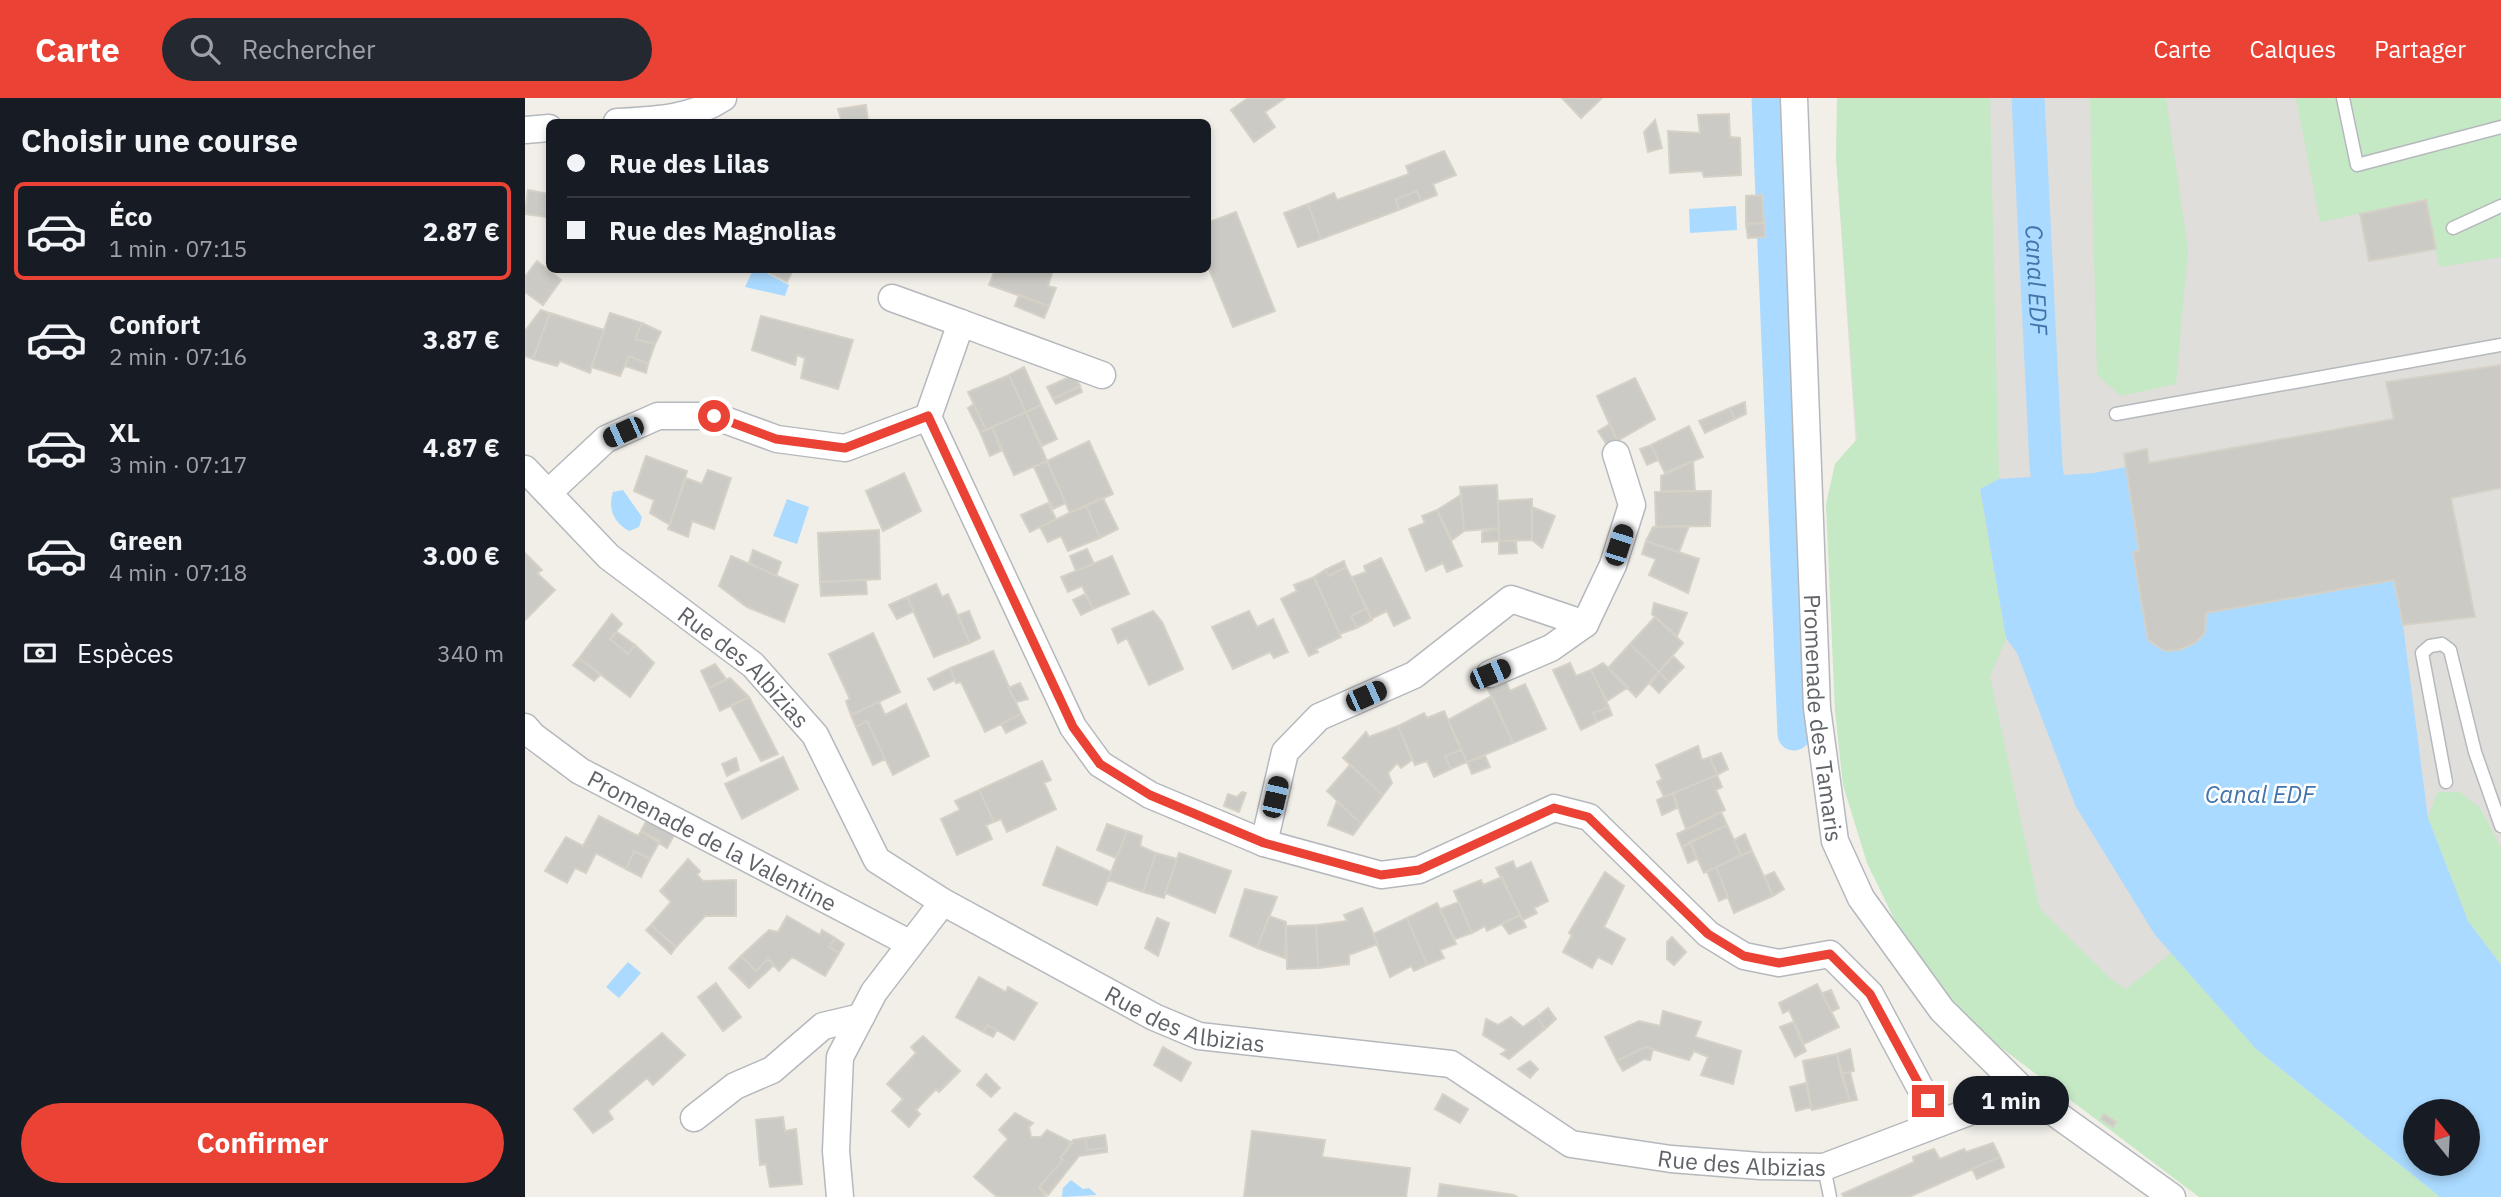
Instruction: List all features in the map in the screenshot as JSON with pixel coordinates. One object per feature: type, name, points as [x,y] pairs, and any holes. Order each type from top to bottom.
[{"type":"street","points":[[643,119],[686,114],[723,98]]},
{"type":"street","name":"Promenade des Tamaris","points":[[1794,98],[1817,708],[1835,841],[1861,898],[1899,955],[1942,1010],[2024,1091],[2172,1197]]},
{"type":"street","points":[[525,130],[546,128]]},
{"type":"street","points":[[892,298],[1102,374]]},
{"type":"street","points":[[961,323],[928,416],[1073,727],[1100,764],[1150,795],[1264,843],[1381,875],[1419,870],[1554,808],[1588,817],[1708,934],[1744,956],[1779,963],[1830,954],[1870,994],[1939,1123]]},
{"type":"street","points":[[548,493],[606,439],[658,416],[714,416],[776,439],[845,448],[928,416]]},
{"type":"street","points":[[1490,674],[1551,648],[1585,624],[1612,565],[1632,505],[1616,454]]},
{"type":"street","name":"Rue des Albizias","points":[[525,468],[608,558],[753,665],[815,735],[877,860],[943,902],[1154,1017],[1199,1036],[1451,1064],[1571,1144],[1684,1160],[1759,1166],[1824,1167],[2024,1091]]},
{"type":"street","points":[[1264,843],[1285,752],[1319,717],[1414,675],[1511,599],[1585,624]]},
{"type":"street","name":"Promenade de la Valentine","points":[[525,727],[533,737],[579,771],[909,943]]},
{"type":"street","points":[[840,1197],[836,1151],[840,1057],[861,1017],[909,943],[943,902]]},
{"type":"street","points":[[694,1118],[735,1086],[772,1070],[823,1026],[861,1017]]},
{"type":"lane","points":[[2343,98],[2357,165],[2501,127]]},
{"type":"lane","points":[[2453,228],[2501,206]]},
{"type":"lane","points":[[2116,414],[2501,345]]},
{"type":"lane","points":[[2446,782],[2422,653],[2430,646],[2442,644],[2450,650],[2475,752],[2501,826]]},
{"type":"lane","points":[[1824,1167],[1830,1197]]},
{"type":"shaded area","points":[[1866,98],[2501,98],[2501,1051],[2087,1074],[1873,694],[1836,156]]},
{"type":"green space","points":[[1837,98],[1990,98],[1999,479],[1980,490],[2006,638],[1990,677],[2040,909],[2111,979],[2126,989],[2171,953],[2256,1049],[2403,1167],[2403,1176],[2414,1176],[2440,1197],[2199,1197],[1971,1025],[1901,933],[1867,863],[1843,785],[1835,711],[1826,504],[1835,464],[1857,439],[1836,156]]},
{"type":"green space","points":[[2090,98],[2166,98],[2188,249],[2176,384],[2121,396],[2097,375]]},
{"type":"green space","points":[[2296,98],[2501,98],[2501,257],[2439,267],[2425,200],[2320,222]]},
{"type":"green space","points":[[2437,792],[2460,792],[2480,808],[2501,848],[2501,965],[2468,921],[2428,818]]},
{"type":"water","points":[[1736,206],[1737,230],[1690,233],[1689,209]]},
{"type":"water","points":[[752,273],[767,273],[789,285],[785,296],[745,287]]},
{"type":"water","name":"Canal EDF","points":[[2126,467],[2139,551],[2133,553],[2147,636],[2152,644],[2166,651],[2188,647],[2205,633],[2206,613],[2394,580],[2403,625],[2428,818],[2468,921],[2501,965],[2501,1197],[2440,1197],[2414,1176],[2480,1176],[2480,1099],[2403,1099],[2403,1167],[2256,1049],[2155,935],[2076,807],[2017,653],[2006,638],[1980,489],[1999,479],[2094,473]]},
{"type":"water","points":[[623,490],[642,517],[639,527],[629,531],[619,524],[611,504],[613,492]]},
{"type":"water","points":[[787,499],[809,507],[797,544],[773,536]]},
{"type":"water","points":[[628,962],[641,973],[619,998],[606,987]]},
{"type":"water","points":[[1071,1180],[1097,1195],[1062,1197],[1063,1188]]},
{"type":"building","points":[[1248,98],[1285,98],[1265,112],[1275,127],[1254,142],[1231,110]]},
{"type":"building","points":[[1562,98],[1602,98],[1581,118]]},
{"type":"building","points":[[866,105],[868,119],[841,119],[838,109]]},
{"type":"building","points":[[1729,114],[1730,137],[1740,138],[1741,175],[1704,177],[1702,171],[1670,173],[1668,131],[1700,133],[1698,115]]},
{"type":"building","points":[[1655,120],[1662,148],[1648,152],[1644,132]]},
{"type":"building","points":[[1444,151],[1456,175],[1433,184],[1437,195],[1421,201],[1417,191],[1396,199],[1399,210],[1321,239],[1308,204],[1334,193],[1337,200],[1409,174],[1406,166]]},
{"type":"building","points":[[528,190],[546,193],[546,217],[525,214]]},
{"type":"building","points":[[1417,191],[1421,201],[1399,210],[1396,199]]},
{"type":"building","points":[[1762,195],[1764,223],[1746,224],[1746,196]]},
{"type":"building","points":[[2426,200],[2436,249],[2369,261],[2360,214]]},
{"type":"building","points":[[1308,204],[1321,239],[1298,247],[1284,213]]},
{"type":"building","points":[[1236,212],[1275,311],[1233,327],[1211,273],[1211,221]]},
{"type":"building","points":[[1764,223],[1765,237],[1748,238],[1746,224]]},
{"type":"building","points":[[537,261],[546,268],[546,273],[552,273],[561,280],[543,305],[525,292],[525,277]]},
{"type":"building","points":[[770,273],[792,273],[787,282]]},
{"type":"building","points":[[994,273],[1052,273],[1048,286],[1056,288],[1049,306],[989,285]]},
{"type":"building","points":[[1019,295],[1049,306],[1044,318],[1015,306]]},
{"type":"building","points":[[541,310],[550,313],[533,359],[525,356],[525,331]]},
{"type":"building","points":[[550,313],[604,330],[590,373],[560,361],[557,366],[533,359]]},
{"type":"building","points":[[610,313],[642,323],[635,339],[655,344],[648,364],[629,356],[620,376],[591,367]]},
{"type":"building","points":[[761,316],[853,340],[838,389],[801,378],[805,358],[797,355],[795,365],[752,350]]},
{"type":"building","points":[[642,323],[661,332],[655,344],[635,339]]},
{"type":"building","points":[[629,356],[648,364],[646,373],[625,366]]},
{"type":"building","points":[[2501,365],[2501,488],[2451,498],[2475,617],[2403,625],[2394,580],[2206,613],[2205,633],[2195,643],[2179,650],[2165,651],[2148,640],[2133,552],[2139,551],[2124,454],[2147,449],[2149,463],[2394,419],[2386,382]]},
{"type":"building","points":[[1024,367],[1041,405],[1026,412],[1009,375]]},
{"type":"building","points":[[1009,375],[1026,412],[986,430],[968,392]]},
{"type":"building","points":[[1074,375],[1080,386],[1053,399],[1047,387]]},
{"type":"building","points":[[1635,378],[1655,419],[1617,441],[1597,396]]},
{"type":"building","points":[[1080,386],[1082,392],[1056,404],[1053,399]]},
{"type":"building","points":[[1745,402],[1746,414],[1735,419],[1730,408]]},
{"type":"building","points":[[974,404],[986,430],[980,432],[968,408]]},
{"type":"building","points":[[1041,405],[1057,439],[1042,446],[1026,412]]},
{"type":"building","points":[[1730,408],[1735,419],[1705,433],[1699,421]]},
{"type":"building","points":[[1026,412],[1047,461],[1014,475],[992,427]]},
{"type":"building","points":[[1610,424],[1617,441],[1607,445],[1598,431]]},
{"type":"building","points":[[1689,426],[1703,457],[1665,473],[1651,445]]},
{"type":"building","points":[[992,427],[1001,451],[990,456],[980,432]]},
{"type":"building","points":[[1089,441],[1113,494],[1070,513],[1047,461]]},
{"type":"building","points":[[1651,445],[1658,460],[1647,465],[1640,449]]},
{"type":"building","points":[[646,456],[687,471],[670,525],[650,513],[654,500],[634,491]]},
{"type":"building","points":[[1047,461],[1066,503],[1053,509],[1034,467]]},
{"type":"building","points":[[1693,461],[1695,491],[1661,491],[1661,476]]},
{"type":"building","points":[[708,470],[731,478],[714,529],[692,521],[688,537],[668,529],[686,478],[702,484]]},
{"type":"building","points":[[904,473],[921,511],[883,531],[866,491]]},
{"type":"building","points":[[1497,485],[1499,528],[1464,531],[1460,487]]},
{"type":"building","points":[[1711,491],[1710,526],[1656,527],[1655,492]]},
{"type":"building","points":[[1461,495],[1464,531],[1452,540],[1437,510]]},
{"type":"building","points":[[1103,498],[1118,529],[1100,538],[1086,505]]},
{"type":"building","points":[[1532,499],[1532,540],[1499,541],[1498,501]]},
{"type":"building","points":[[1048,503],[1056,519],[1030,532],[1021,515]]},
{"type":"building","points":[[1086,505],[1100,538],[1068,551],[1061,536],[1048,542],[1040,527]]},
{"type":"building","points":[[1532,507],[1555,516],[1542,548],[1532,540]]},
{"type":"building","points":[[1437,510],[1462,566],[1447,572],[1443,563],[1426,571],[1409,529],[1425,523],[1422,516]]},
{"type":"building","points":[[1689,526],[1679,552],[1646,541],[1653,527]]},
{"type":"building","points":[[1499,528],[1499,541],[1482,542],[1482,532]]},
{"type":"building","points":[[879,530],[880,579],[820,582],[818,533]]},
{"type":"building","points":[[1499,541],[1516,541],[1517,553],[1499,554]]},
{"type":"building","points":[[1646,541],[1699,559],[1688,593],[1649,575],[1656,559],[1642,554]]},
{"type":"building","points":[[1087,549],[1094,564],[1076,571],[1070,556]]},
{"type":"building","points":[[753,550],[781,562],[776,576],[749,563]]},
{"type":"building","points":[[525,553],[542,570],[537,573],[555,590],[525,620]]},
{"type":"building","points":[[731,556],[798,585],[784,622],[747,607],[719,586]]},
{"type":"building","points":[[1112,556],[1129,594],[1093,609],[1082,586],[1068,592],[1061,577]]},
{"type":"building","points":[[1381,558],[1410,618],[1394,626],[1387,611],[1371,619],[1352,577],[1366,572],[1364,566]]},
{"type":"building","points":[[1344,561],[1346,567],[1329,576],[1325,570]]},
{"type":"building","points":[[1346,567],[1367,608],[1351,616],[1357,628],[1340,634],[1314,577],[1325,570],[1329,576]]},
{"type":"building","points":[[1314,577],[1341,637],[1316,649],[1318,652],[1309,656],[1281,599],[1297,591],[1294,585]]},
{"type":"building","points":[[866,580],[867,594],[821,596],[820,582]]},
{"type":"building","points":[[936,584],[942,597],[948,594],[970,643],[934,657],[907,597]]},
{"type":"building","points":[[1085,594],[1093,609],[1081,615],[1073,600]]},
{"type":"building","points":[[907,597],[914,611],[897,619],[889,605]]},
{"type":"building","points":[[1654,603],[1687,613],[1677,636],[1652,614]]},
{"type":"building","points":[[1367,608],[1372,620],[1357,628],[1351,616]]},
{"type":"building","points":[[969,611],[980,638],[970,643],[958,615]]},
{"type":"building","points":[[1153,611],[1162,622],[1183,669],[1149,685],[1127,638],[1118,643],[1112,629]]},
{"type":"building","points":[[1249,611],[1257,627],[1273,619],[1288,652],[1274,658],[1270,652],[1233,669],[1212,627]]},
{"type":"building","points":[[612,614],[622,624],[610,639],[628,654],[635,645],[654,663],[630,697],[579,658]]},
{"type":"building","points":[[1655,617],[1683,643],[1659,672],[1630,644]]},
{"type":"building","points":[[617,632],[635,645],[628,654],[610,639]]},
{"type":"building","points":[[873,633],[900,692],[851,715],[846,701],[850,699],[829,654]]},
{"type":"building","points":[[1630,644],[1659,672],[1636,697],[1608,668]]},
{"type":"building","points":[[993,651],[1021,714],[985,732],[961,682],[956,683],[950,668]]},
{"type":"building","points":[[1673,656],[1684,667],[1669,682],[1659,672]]},
{"type":"building","points":[[579,658],[601,674],[594,681],[573,665]]},
{"type":"building","points":[[1570,663],[1576,676],[1591,670],[1609,707],[1593,713],[1597,722],[1581,730],[1553,670]]},
{"type":"building","points":[[1603,663],[1628,687],[1607,701],[1591,670]]},
{"type":"building","points":[[715,664],[726,679],[709,688],[701,671]]},
{"type":"building","points":[[950,668],[955,680],[934,690],[928,679]]},
{"type":"building","points":[[1502,672],[1510,691],[1525,684],[1546,729],[1513,743],[1484,681]]},
{"type":"building","points":[[1659,672],[1669,682],[1659,693],[1650,684]]},
{"type":"building","points":[[730,678],[749,697],[720,711],[709,688]]},
{"type":"building","points":[[1020,683],[1028,699],[1016,702],[1008,688]]},
{"type":"building","points":[[1492,696],[1513,743],[1467,762],[1448,720]]},
{"type":"building","points":[[749,697],[778,754],[761,761],[731,706]]},
{"type":"building","points":[[879,702],[885,715],[906,704],[929,756],[893,775],[867,721],[856,727],[851,715]]},
{"type":"building","points":[[1609,707],[1612,715],[1597,722],[1593,713]]},
{"type":"building","points":[[1444,711],[1461,750],[1445,756],[1451,769],[1434,777],[1427,761],[1415,765],[1398,726],[1424,713],[1427,718]]},
{"type":"building","points":[[1021,714],[1026,723],[1006,733],[1001,724]]},
{"type":"building","points":[[867,721],[885,759],[873,765],[856,727]]},
{"type":"building","points":[[1398,726],[1412,760],[1401,768],[1397,763],[1388,773],[1392,783],[1383,795],[1343,758],[1366,732],[1369,737]]},
{"type":"building","points":[[1698,746],[1702,760],[1710,757],[1717,775],[1664,797],[1657,782],[1662,779],[1656,765]]},
{"type":"building","points":[[1461,750],[1467,762],[1451,769],[1445,756]]},
{"type":"building","points":[[1721,753],[1728,769],[1717,775],[1710,757]]},
{"type":"building","points":[[1485,756],[1490,767],[1472,774],[1467,762]]},
{"type":"building","points":[[783,757],[798,789],[742,819],[725,784]]},
{"type":"building","points":[[736,758],[739,770],[727,776],[722,764]]},
{"type":"building","points":[[1042,761],[1051,780],[1044,783],[1056,809],[1007,832],[1001,819],[994,822],[979,790]]},
{"type":"building","points":[[1350,765],[1383,795],[1361,824],[1327,791]]},
{"type":"building","points":[[1717,775],[1722,787],[1716,790],[1725,810],[1686,829],[1673,793]]},
{"type":"building","points":[[979,790],[994,822],[986,825],[992,839],[957,855],[941,819],[960,810],[955,801]]},
{"type":"building","points":[[1242,792],[1246,793],[1239,812],[1224,806],[1228,794],[1237,797]]},
{"type":"building","points":[[1673,793],[1677,808],[1662,815],[1657,800]]},
{"type":"building","points":[[1337,801],[1361,824],[1353,835],[1328,825]]},
{"type":"building","points":[[1721,812],[1727,825],[1682,847],[1677,834]]},
{"type":"building","points":[[650,814],[678,828],[667,848],[641,831]]},
{"type":"building","points":[[599,816],[638,836],[641,831],[660,841],[650,859],[634,851],[626,869],[596,853],[586,873],[575,868],[567,883],[545,871],[566,837],[583,846]]},
{"type":"building","points":[[1107,824],[1127,831],[1116,858],[1097,850]]},
{"type":"building","points":[[1727,825],[1741,855],[1704,873],[1690,842]]},
{"type":"building","points":[[1127,831],[1142,836],[1140,846],[1156,853],[1143,892],[1108,880]]},
{"type":"building","points":[[1745,834],[1752,851],[1741,855],[1734,840]]},
{"type":"building","points":[[1690,842],[1697,859],[1688,863],[1682,847]]},
{"type":"building","points":[[1057,847],[1111,872],[1097,905],[1043,885]]},
{"type":"building","points":[[634,851],[650,859],[641,877],[626,869]]},
{"type":"building","points":[[1752,851],[1773,896],[1734,913],[1716,867]]},
{"type":"building","points":[[1156,853],[1177,859],[1164,898],[1143,892]]},
{"type":"building","points":[[1179,853],[1231,871],[1215,913],[1165,893]]},
{"type":"building","points":[[688,859],[700,871],[697,875],[703,881],[736,880],[736,916],[705,916],[676,947],[651,925],[671,902],[660,891]]},
{"type":"building","points":[[1513,861],[1516,869],[1531,862],[1548,901],[1534,908],[1537,913],[1523,920],[1496,868]]},
{"type":"building","points":[[1716,867],[1728,897],[1719,901],[1707,871]]},
{"type":"building","points":[[1605,872],[1624,886],[1604,927],[1625,939],[1612,964],[1598,957],[1592,968],[1563,952],[1572,935],[1569,933]]},
{"type":"building","points":[[1774,872],[1784,889],[1773,896],[1765,876]]},
{"type":"building","points":[[1502,877],[1520,915],[1487,931],[1485,926],[1472,933],[1454,891],[1481,880],[1483,885]]},
{"type":"building","points":[[1245,889],[1277,897],[1257,948],[1230,936]]},
{"type":"building","points":[[1459,902],[1472,933],[1455,939],[1440,909]]},
{"type":"building","points":[[1437,903],[1456,944],[1440,950],[1444,958],[1427,965],[1407,918]]},
{"type":"building","points":[[1362,908],[1378,944],[1349,955],[1349,964],[1318,968],[1316,925],[1347,921],[1344,915]]},
{"type":"building","points":[[1520,915],[1526,927],[1509,934],[1502,924]]},
{"type":"building","points":[[787,916],[820,935],[822,930],[835,938],[829,947],[839,953],[825,976],[792,957],[779,971],[768,959],[756,971],[741,956],[769,930],[778,932]]},
{"type":"building","points":[[1269,916],[1286,922],[1285,958],[1257,948]]},
{"type":"building","points":[[1157,918],[1169,923],[1158,956],[1145,948]]},
{"type":"building","points":[[1407,918],[1427,965],[1414,971],[1411,966],[1390,977],[1373,934]]},
{"type":"building","points":[[651,925],[676,947],[671,954],[646,930]]},
{"type":"building","points":[[1316,925],[1318,968],[1287,969],[1286,926]]},
{"type":"building","points":[[1672,937],[1686,952],[1674,965],[1667,959],[1667,942]]},
{"type":"building","points":[[835,938],[844,944],[839,953],[829,947]]},
{"type":"building","points":[[741,956],[756,971],[768,959],[774,965],[749,988],[729,968]]},
{"type":"building","points":[[979,977],[1006,992],[1008,987],[1037,1003],[1014,1040],[988,1025],[983,1032],[956,1017]]},
{"type":"building","points":[[716,983],[741,1017],[723,1031],[698,997]]},
{"type":"building","points":[[1817,984],[1839,1027],[1804,1044],[1789,1010],[1783,1013],[1779,1003]]},
{"type":"building","points":[[1831,990],[1839,1008],[1831,1012],[1822,993]]},
{"type":"building","points":[[1548,1008],[1556,1019],[1545,1029],[1537,1017]]},
{"type":"building","points":[[1663,1011],[1701,1022],[1695,1037],[1741,1051],[1733,1084],[1701,1075],[1708,1057],[1694,1051],[1689,1060],[1645,1047],[1617,1061],[1605,1037],[1639,1021],[1660,1026]]},
{"type":"building","points":[[1511,1017],[1523,1027],[1537,1017],[1545,1029],[1509,1059],[1501,1054],[1507,1050],[1483,1035],[1486,1019],[1498,1025]]},
{"type":"building","points":[[1793,1022],[1806,1051],[1795,1057],[1780,1027]]},
{"type":"building","points":[[988,1025],[997,1030],[993,1037],[983,1032]]},
{"type":"building","points":[[662,1033],[685,1055],[653,1085],[647,1078],[608,1111],[613,1119],[593,1133],[574,1109]]},
{"type":"building","points":[[923,1036],[960,1071],[939,1092],[936,1089],[916,1110],[920,1114],[909,1127],[892,1111],[903,1099],[887,1084],[916,1053],[911,1047]]},
{"type":"building","points":[[1163,1047],[1191,1063],[1181,1081],[1154,1065]]},
{"type":"building","points":[[1645,1047],[1653,1049],[1650,1060],[1644,1059],[1623,1071],[1617,1061]]},
{"type":"building","points":[[1850,1049],[1854,1071],[1841,1074],[1837,1054]]},
{"type":"building","points":[[1837,1054],[1850,1101],[1812,1110],[1803,1061]]},
{"type":"building","points":[[1530,1061],[1538,1069],[1530,1078],[1518,1069]]},
{"type":"building","points":[[1850,1072],[1857,1100],[1850,1101],[1841,1074]]},
{"type":"building","points":[[986,1074],[1000,1088],[991,1097],[977,1085]]},
{"type":"building","points":[[1806,1083],[1811,1107],[1796,1111],[1790,1087]]},
{"type":"building","points":[[1443,1094],[1468,1109],[1460,1123],[1435,1109]]},
{"type":"building","points":[[1015,1113],[1033,1123],[1029,1127],[1031,1137],[1041,1137],[1047,1130],[1073,1143],[1060,1158],[1063,1160],[1039,1187],[1046,1197],[997,1197],[974,1177],[1008,1139],[999,1130]]},
{"type":"building","points":[[2104,1114],[2116,1122],[2113,1127],[2101,1119]]},
{"type":"building","points":[[783,1117],[785,1131],[796,1129],[802,1184],[770,1187],[766,1164],[760,1165],[756,1120]]},
{"type":"building","points":[[1252,1131],[1325,1140],[1322,1157],[1410,1168],[1406,1197],[1244,1197]]},
{"type":"building","points":[[1105,1135],[1107,1148],[1087,1150],[1085,1138]]},
{"type":"building","points":[[1085,1138],[1087,1150],[1107,1148],[1107,1152],[1079,1156],[1048,1195],[1039,1187],[1063,1160],[1060,1158],[1073,1140]]},
{"type":"building","points":[[1993,1143],[2000,1157],[1909,1197],[1844,1197],[1842,1194],[1914,1162],[1913,1157],[1934,1149],[1940,1159],[1964,1149],[1966,1152]]},
{"type":"building","points":[[2000,1157],[2004,1167],[1977,1179],[1972,1169]]},
{"type":"building","points":[[1440,1184],[1514,1195],[1517,1197],[1438,1197]]},
{"type":"waterway","points":[[1768,98],[1794,734]]},
{"type":"waterway","name":"Canal EDF","points":[[2028,98],[2046,466],[2053,520]]},
{"type":"route","points":[[714,416],[776,439],[845,448],[928,416],[1073,727],[1100,764],[1150,795],[1264,843],[1381,875],[1419,870],[1554,808],[1588,817],[1708,934],[1744,956],[1779,963],[1830,954],[1870,994],[1928,1101]]}]
